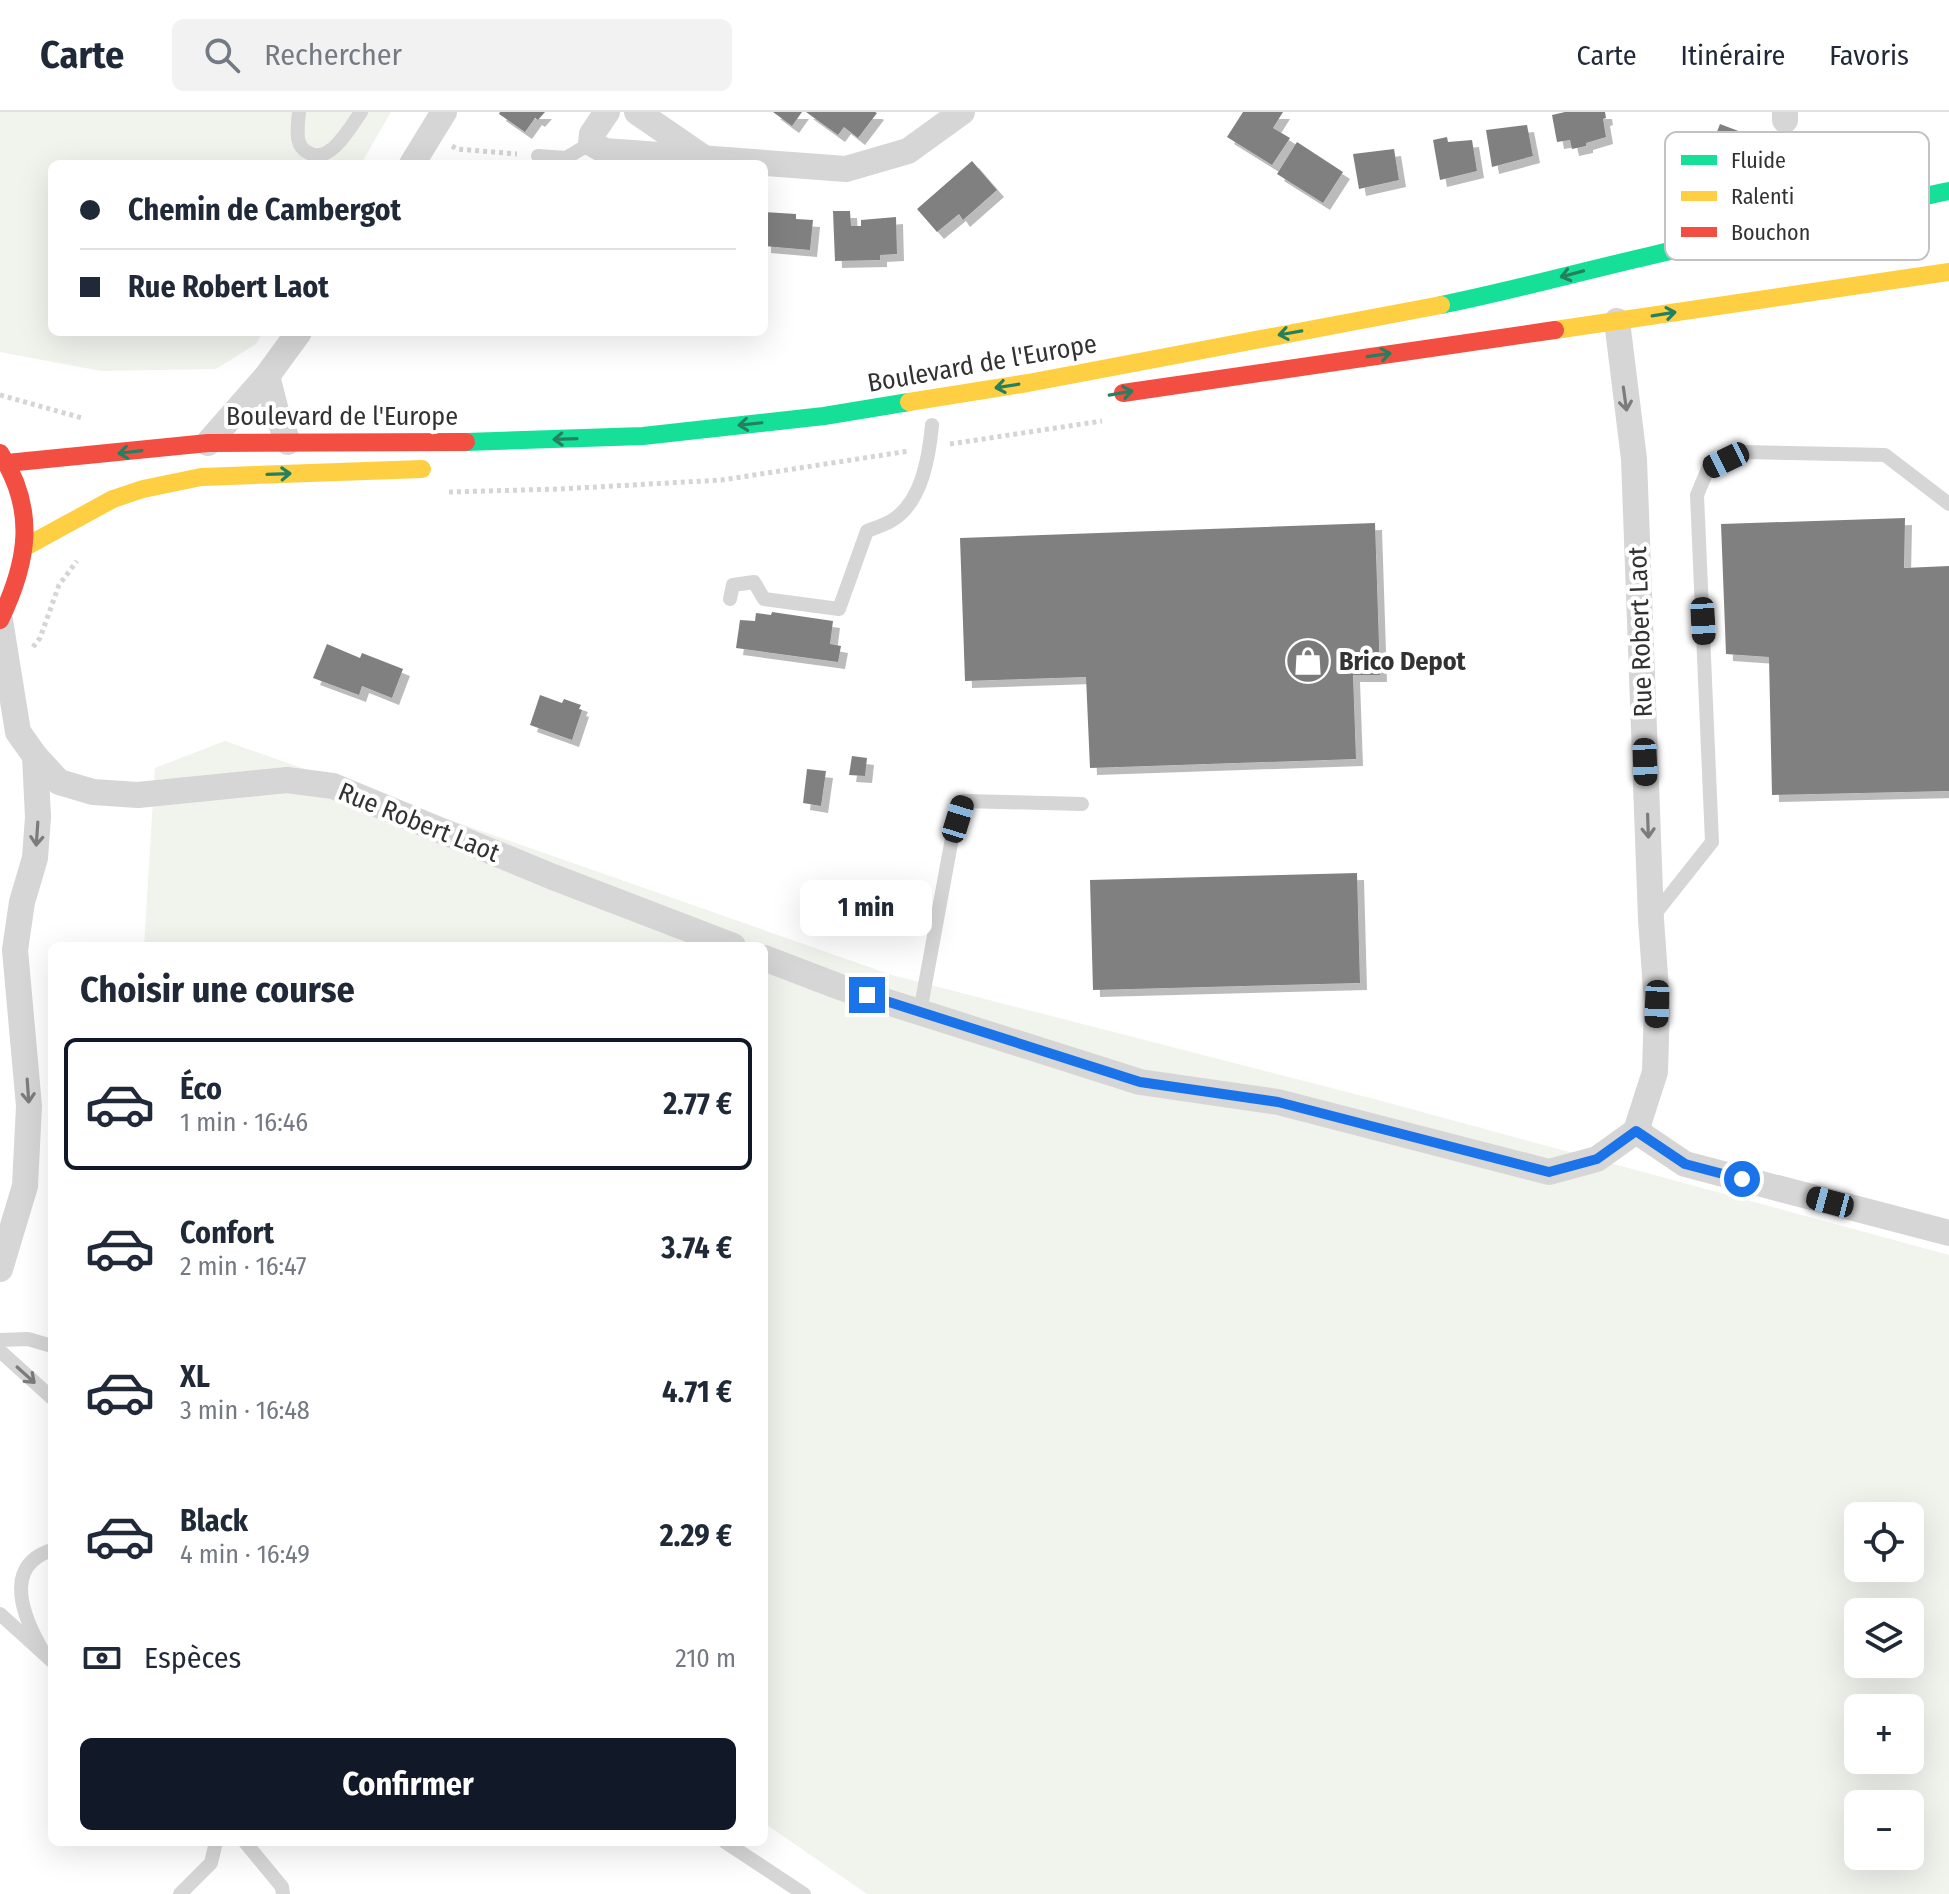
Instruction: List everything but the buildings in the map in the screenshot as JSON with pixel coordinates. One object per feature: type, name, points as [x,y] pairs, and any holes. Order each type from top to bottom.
[{"type":"main road","name":"Boulevard de l'Europe","points":[[1929,195],[1949,191]]},
{"type":"main road","name":"Boulevard de l'Europe","points":[[4,458],[208,443],[464,442],[643,436],[824,416],[1028,383],[1387,316],[1517,290],[1665,252]]},
{"type":"main road","name":"Boulevard de l'Europe","points":[[1103,396],[1949,272]]},
{"type":"main road","points":[[0,620],[17,585],[25,547],[22,504],[4,458]]},
{"type":"main road","name":"Boulevard de l'Europe","points":[[25,547],[113,499],[143,489],[201,477],[440,469]]},
{"type":"street","points":[[607,112],[592,134],[591,143],[605,151],[730,160]]},
{"type":"street","points":[[637,112],[704,158]]},
{"type":"street","points":[[768,163],[846,169],[908,151],[962,112]]},
{"type":"street","points":[[415,160],[438,123]]},
{"type":"street","name":"Rue Robert Laot","points":[[1617,321],[1634,459],[1651,919],[1657,1004],[1655,1072],[1636,1131]]},
{"type":"street","points":[[208,443],[267,376],[296,336]]},
{"type":"street","points":[[267,376],[288,442]]},
{"type":"street","points":[[0,620],[9,728]]},
{"type":"street","name":"Rue Robert Laot","points":[[9,728],[59,782],[93,792],[138,795],[287,780],[333,786],[553,877],[723,942]]},
{"type":"street","points":[[0,1269],[25,1186],[29,1106],[15,950],[22,902],[35,858],[38,817],[35,756]]},
{"type":"street","points":[[768,960],[840,987],[1140,1082],[1278,1102],[1549,1172],[1597,1159],[1636,1131],[1685,1164],[1949,1233]]},
{"type":"lane","points":[[299,112],[298,142],[304,151],[314,156],[334,147],[361,112]]},
{"type":"lane","points":[[538,156],[566,158],[591,143]]},
{"type":"lane","points":[[730,599],[733,585],[754,582],[764,599],[839,609],[867,531],[893,520],[914,500],[930,447],[933,425]]},
{"type":"lane","points":[[1651,919],[1712,842],[1697,495],[1708,469],[1743,452],[1885,455],[1949,504]]},
{"type":"lane","points":[[920,1012],[952,838],[964,801],[1082,804]]},
{"type":"lane","points":[[0,1340],[28,1339],[48,1345]]},
{"type":"lane","points":[[0,1351],[48,1394]]},
{"type":"lane","points":[[48,1551],[38,1555],[23,1573],[19,1594],[27,1623],[48,1657]]},
{"type":"lane","points":[[0,1614],[48,1657]]},
{"type":"lane","points":[[180,1894],[211,1863],[215,1846]]},
{"type":"lane","points":[[248,1846],[282,1887],[283,1894]]},
{"type":"lane","points":[[731,1846],[804,1894]]},
{"type":"path","points":[[438,123],[457,149],[538,156]]},
{"type":"path","points":[[0,395],[93,420]]},
{"type":"path","points":[[448,492],[722,480],[1113,419]]},
{"type":"shaded area","points":[[0,112],[391,112],[363,160],[48,160],[48,336],[261,336],[256,344],[216,369],[101,371],[0,352]]},
{"type":"shaded area","points":[[225,741],[892,975],[1378,1100],[1949,1255],[1949,1894],[867,1894],[768,1826],[768,942],[144,942],[155,768]]},
{"type":"traffic: fast","points":[[1929,195],[1949,191]]},
{"type":"traffic: fast","points":[[1441,305],[1665,252]]},
{"type":"traffic: fast","points":[[466,442],[643,436],[824,416],[909,402]]},
{"type":"traffic: slow","points":[[1555,330],[1949,272]]},
{"type":"traffic: slow","points":[[909,402],[1028,383],[1441,305]]},
{"type":"traffic: slow","points":[[25,547],[113,499],[143,489],[201,477],[422,469]]},
{"type":"traffic: jam","points":[[1123,393],[1555,330]]},
{"type":"traffic: jam","points":[[7,463],[208,443],[466,442]]},
{"type":"traffic: jam","points":[[0,453],[12,474],[24,516],[22,557],[10,599],[0,620]]},
{"type":"place","name":"Brico Depot","points":[[1308,661]]},
{"type":"route","points":[[867,995],[1140,1082],[1278,1102],[1549,1172],[1597,1159],[1636,1131],[1685,1164],[1742,1179]]}]
